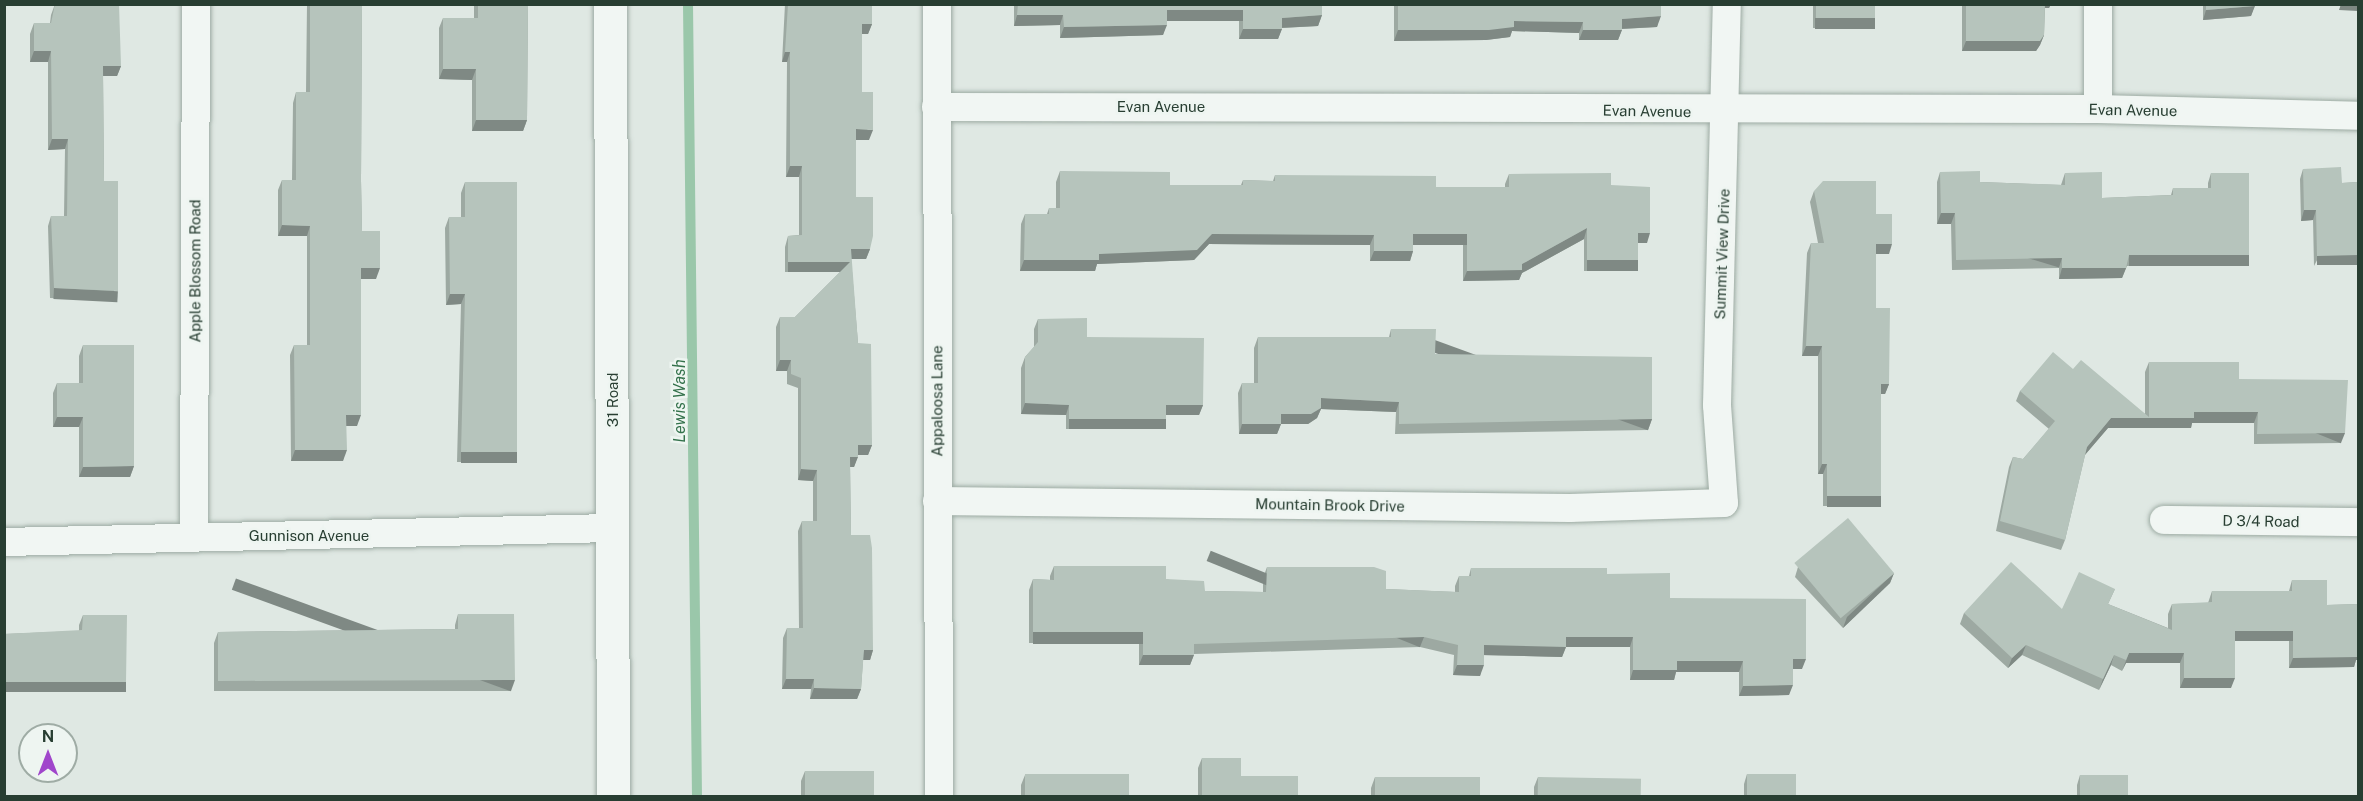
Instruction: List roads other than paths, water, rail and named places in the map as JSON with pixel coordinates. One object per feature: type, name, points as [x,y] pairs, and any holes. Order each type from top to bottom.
[{"type":"street","name":"Apple Blossom Road","points":[[194,537],[196,4]]},
{"type":"street","name":"31 Road","points":[[610,4],[613,796]]},
{"type":"street","name":"Appaloosa Lane","points":[[937,4],[939,796]]},
{"type":"street","name":"Summit View Drive","points":[[1724,503],[1717,405],[1728,112],[1727,4]]},
{"type":"street","points":[[2098,4],[2098,109]]},
{"type":"street","name":"Evan Avenue","points":[[936,107],[1728,112],[2098,109],[2358,116]]},
{"type":"street","name":"Mountain Brook Drive","points":[[937,501],[1558,508],[1724,503]]},
{"type":"street","name":"D 3/4 Road","points":[[2164,520],[2358,522]]},
{"type":"street","name":"Gunnison Avenue","points":[[4,542],[613,528]]},
{"type":"waterway","name":"Lewis Wash","points":[[688,4],[697,796]]}]
